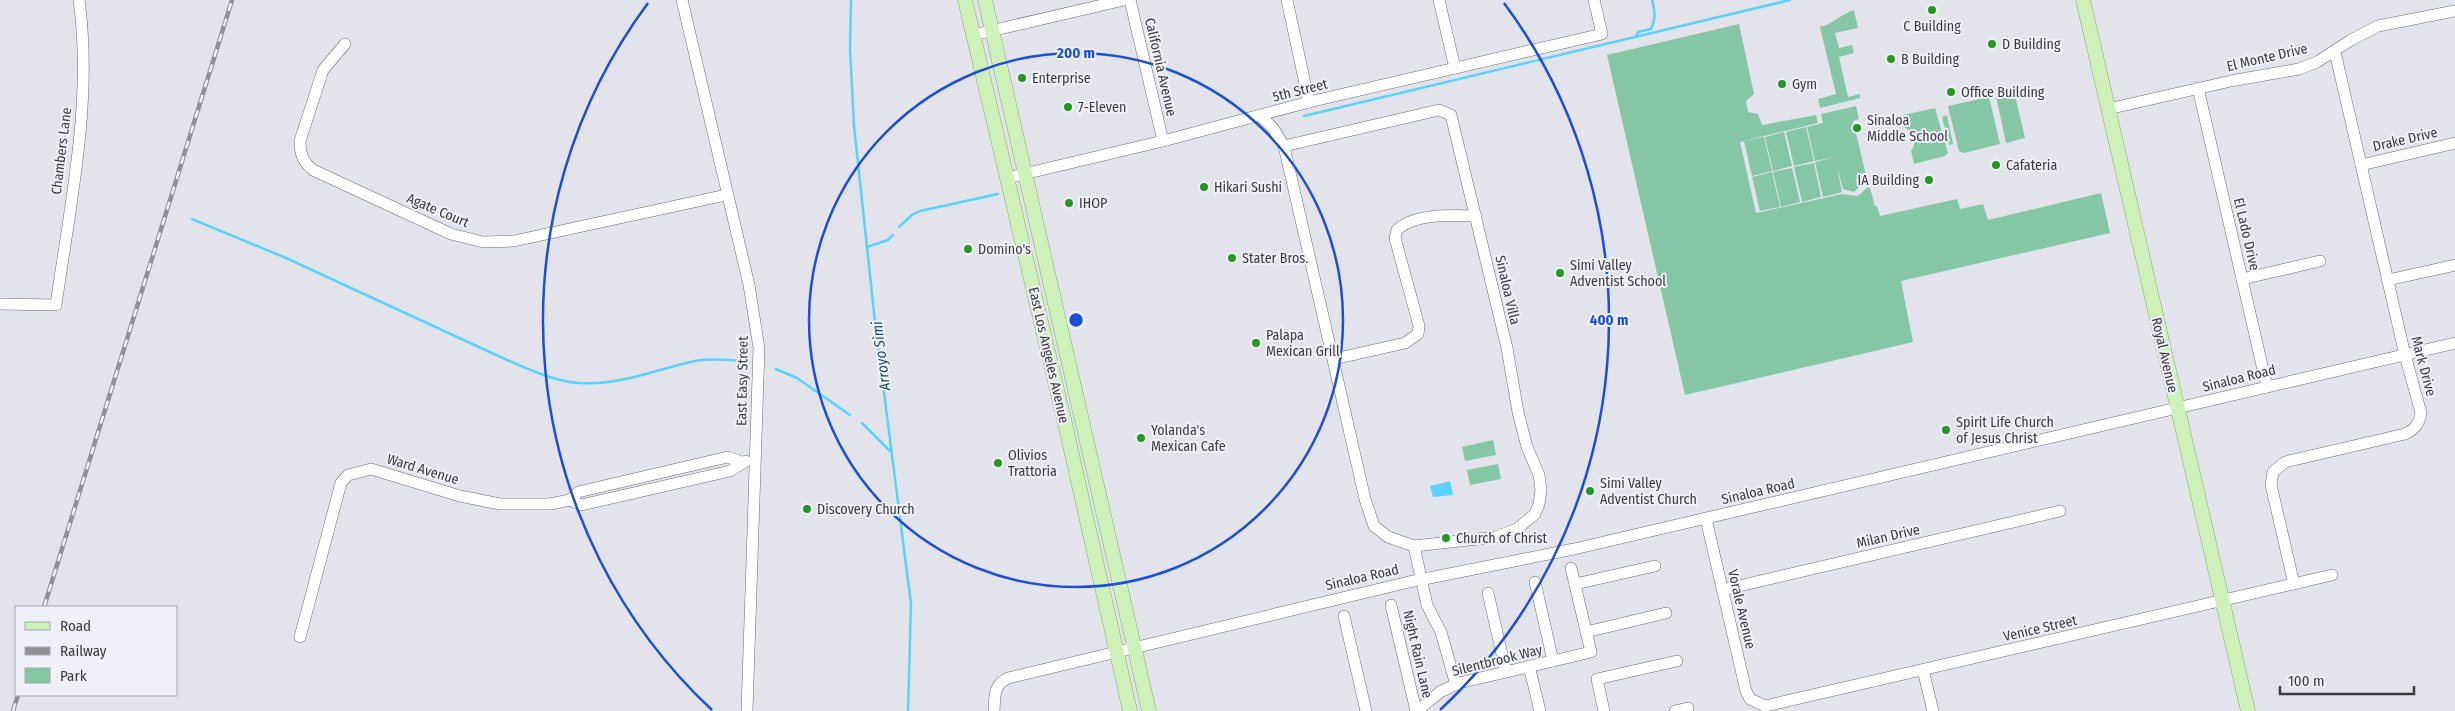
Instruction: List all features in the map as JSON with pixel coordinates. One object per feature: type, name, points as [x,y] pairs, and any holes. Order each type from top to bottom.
[{"type":"main road","name":"East Los Angeles Avenue","points":[[965,0],[1130,711]]},
{"type":"main road","name":"East Los Angeles Avenue","points":[[985,0],[1149,711]]},
{"type":"main road","name":"Royal Avenue","points":[[2082,0],[2248,711]]},
{"type":"street","name":"Chambers Lane","points":[[0,304],[56,305],[80,138],[83,99],[83,55],[79,0]]},
{"type":"street","name":"East Easy Street","points":[[682,0],[726,195],[749,285],[758,333],[760,364],[747,711]]},
{"type":"street","points":[[973,35],[1124,0]]},
{"type":"street","name":"California Avenue","points":[[1130,0],[1163,141]]},
{"type":"street","points":[[1287,0],[1310,102]]},
{"type":"street","points":[[1438,0],[1454,68]]},
{"type":"street","name":"5th Street","points":[[1007,178],[1163,141],[1310,102],[1602,34],[1594,0]]},
{"type":"street","name":"El Monte Drive","points":[[2108,109],[2198,88],[2299,69],[2335,52],[2351,40],[2378,26],[2455,11]]},
{"type":"street","name":"Agate Court","points":[[345,44],[323,70],[300,141],[300,152],[304,161],[313,170],[451,234],[483,242],[514,241],[726,195]]},
{"type":"street","name":"Mark Drive","points":[[2294,584],[2271,485],[2273,472],[2286,462],[2405,434],[2413,430],[2419,422],[2421,412],[2405,355],[2335,52]]},
{"type":"street","name":"El Lado Drive","points":[[2198,88],[2267,387]]},
{"type":"street","name":"Sinaloa Villa","points":[[1260,116],[1273,128],[1284,146],[1366,499],[1374,526],[1388,537],[1414,546],[1496,537],[1517,529],[1535,514],[1541,490],[1539,475],[1527,447],[1518,412],[1506,348],[1453,122],[1446,112],[1439,110],[1284,146]]},
{"type":"street","name":"Drake Drive","points":[[2361,165],[2455,143]]},
{"type":"street","points":[[1334,359],[1406,343],[1418,334],[1419,326],[1395,238],[1396,230],[1412,221],[1460,215],[1476,216]]},
{"type":"street","points":[[2242,279],[2320,261]]},
{"type":"street","points":[[2388,280],[2455,265]]},
{"type":"street","name":"Sinaloa Road","points":[[994,711],[995,691],[1002,681],[1008,678],[1421,577],[1566,551],[2455,343]]},
{"type":"street","name":"Ward Avenue","points":[[570,500],[578,492],[728,457],[741,462]]},
{"type":"street","name":"Ward Avenue","points":[[300,637],[341,483],[348,475],[371,469],[460,496],[500,504],[528,505],[570,500],[581,505],[730,470],[741,462],[755,459]]},
{"type":"street","points":[[634,478],[637,492]]},
{"type":"street","name":"Milan Drive","points":[[1722,590],[2060,511]]},
{"type":"street","name":"Vorale Avenue","points":[[1706,519],[1746,691],[1755,702]]},
{"type":"street","points":[[1414,546],[1427,605],[1441,632],[1456,684]]},
{"type":"street","points":[[1575,584],[1655,566]]},
{"type":"street","points":[[1571,568],[1586,632],[1666,613]]},
{"type":"street","name":"Venice Street","points":[[1755,702],[1765,706],[1772,706],[2332,575]]},
{"type":"street","points":[[1535,582],[1553,661]]},
{"type":"street","points":[[1488,593],[1506,672]]},
{"type":"street","name":"Night Rain Lane","points":[[1391,605],[1416,711]]},
{"type":"street","points":[[1344,616],[1366,711]]},
{"type":"street","name":"Silentbrook Way","points":[[1416,711],[1440,692],[1456,684],[1591,652],[1586,632]]},
{"type":"street","points":[[1604,711],[1597,679],[1677,660]]},
{"type":"street","points":[[1529,666],[1540,711]]},
{"type":"street","points":[[1924,670],[1933,711]]},
{"type":"street","points":[[1675,711],[1688,708]]},
{"type":"green space","points":[[1854,10],[1858,28],[1835,33],[1839,48],[1852,45],[1854,53],[1839,57],[1848,97],[1860,94],[1860,98],[1820,108],[1818,99],[1836,94],[1820,27]]},
{"type":"green space","points":[[1739,24],[1754,94],[1746,101],[1748,112],[1758,114],[1762,125],[1816,115],[1818,123],[1740,142],[1756,213],[1842,194],[1858,196],[1868,187],[1880,216],[1957,199],[1960,209],[1983,204],[1988,220],[2101,193],[2110,233],[1901,281],[1913,342],[1685,395],[1607,55]]},
{"type":"green space","points":[[2014,91],[2025,138],[2006,143],[1996,96]]},
{"type":"green space","points":[[1989,97],[2000,144],[1964,153],[1959,151],[1948,106]]},
{"type":"green space","points":[[1856,106],[1859,119],[1853,121],[1867,179],[1854,192],[1843,189],[1837,167],[1842,192],[1823,197],[1815,162],[1835,157],[1815,161],[1807,127],[1823,123],[1821,114]]},
{"type":"green space","points":[[1935,108],[1948,153],[1945,156],[1914,164],[1911,151],[1914,145],[1914,138],[1911,132],[1905,128],[1903,115]]},
{"type":"green space","points":[[1947,115],[1953,144],[1949,145],[1942,117]]},
{"type":"green space","points":[[1806,127],[1814,161],[1794,166],[1786,132]]},
{"type":"green space","points":[[1784,132],[1792,166],[1773,171],[1765,137]]},
{"type":"green space","points":[[1764,137],[1772,171],[1752,176],[1744,141]]},
{"type":"green space","points":[[1814,163],[1821,197],[1802,202],[1794,167]]},
{"type":"green space","points":[[1792,168],[1800,202],[1781,207],[1773,172]]},
{"type":"green space","points":[[1772,172],[1780,207],[1760,211],[1752,177]]},
{"type":"green space","points":[[1493,440],[1496,455],[1465,461],[1462,447]]},
{"type":"green space","points":[[1498,464],[1501,479],[1470,485],[1467,470]]},
{"type":"water","points":[[1450,481],[1453,495],[1433,497],[1430,486]]},
{"type":"waterway","name":"Arroyo Simi","points":[[851,0],[850,49],[854,126],[875,322],[911,604],[908,711]]},
{"type":"waterway","points":[[1636,37],[1638,32],[1651,29],[1655,15],[1652,0]]},
{"type":"waterway","points":[[1304,116],[1790,0]]},
{"type":"waterway","points":[[899,227],[912,215],[920,211],[998,194]]},
{"type":"waterway","points":[[192,219],[286,258],[507,360],[560,380],[579,383],[609,382],[701,360],[745,361]]},
{"type":"waterway","points":[[867,247],[888,240],[893,235]]},
{"type":"waterway","points":[[776,369],[797,378],[850,415]]},
{"type":"waterway","points":[[862,423],[891,452]]},
{"type":"railway","points":[[44,606],[232,0]]},
{"type":"railway","points":[[13,711],[18,696]]},
{"type":"place","name":"C Building","points":[[1932,10]]},
{"type":"place","name":"D Building","points":[[1992,44]]},
{"type":"place","name":"B Building","points":[[1891,59]]},
{"type":"place","name":"Enterprise","points":[[1022,78]]},
{"type":"place","name":"Gym","points":[[1782,84]]},
{"type":"place","name":"Office Building","points":[[1951,92]]},
{"type":"place","name":"7-Eleven","points":[[1068,107]]},
{"type":"place","name":"Sinaloa Middle School","points":[[1857,128]]},
{"type":"place","name":"Cafateria","points":[[1996,165]]},
{"type":"place","name":"IA Building","points":[[1929,180]]},
{"type":"place","name":"Hikari Sushi","points":[[1204,187]]},
{"type":"place","name":"IHOP","points":[[1069,203]]},
{"type":"place","name":"Domino's","points":[[968,249]]},
{"type":"place","name":"Stater Bros.","points":[[1232,258]]},
{"type":"place","name":"Simi Valley Adventist School","points":[[1560,273]]},
{"type":"place","name":"Palapa Mexican Grill","points":[[1256,343]]},
{"type":"place","name":"Spirit Life Church of Jesus Christ","points":[[1946,430]]},
{"type":"place","name":"Yolanda's Mexican Cafe","points":[[1141,438]]},
{"type":"place","name":"Olivios Trattoria","points":[[998,463]]},
{"type":"place","name":"Simi Valley Adventist Church","points":[[1590,491]]},
{"type":"place","name":"Discovery Church","points":[[807,509]]},
{"type":"place","name":"Church of Christ","points":[[1446,538]]}]
